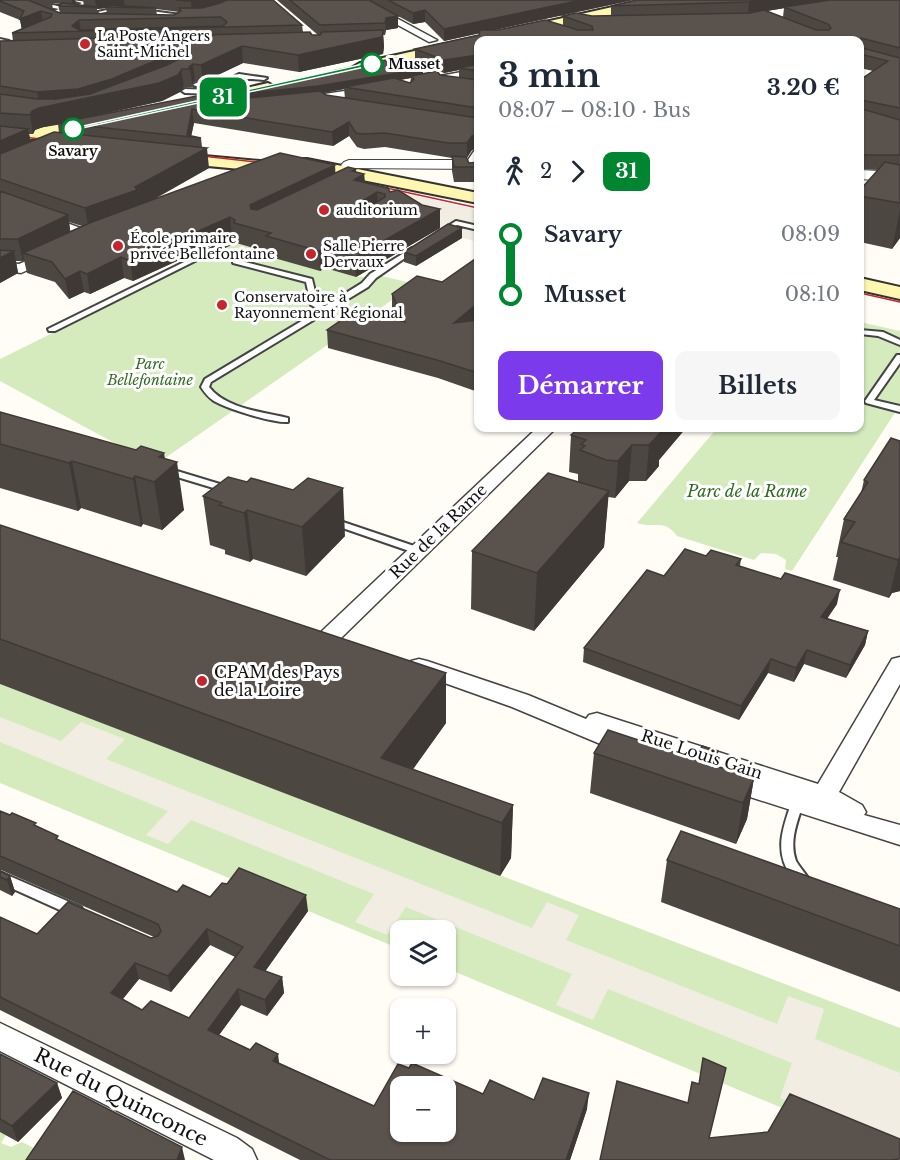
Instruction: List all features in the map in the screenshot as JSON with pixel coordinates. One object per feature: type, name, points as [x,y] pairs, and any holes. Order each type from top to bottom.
[{"type":"main road","points":[[499,36],[660,0]]},
{"type":"main road","points":[[349,70],[474,41]]},
{"type":"main road","points":[[387,46],[425,51]]},
{"type":"main road","points":[[168,109],[281,84]]},
{"type":"main road","points":[[44,134],[113,120]]},
{"type":"main road","points":[[2,136],[44,134],[102,140]]},
{"type":"main road","points":[[2,136],[68,146]]},
{"type":"main road","points":[[398,178],[356,173],[315,159],[159,152],[254,172],[299,163],[356,173],[398,178],[474,197]]},
{"type":"main road","points":[[864,285],[900,293]]},
{"type":"street","points":[[356,0],[425,51],[443,78]]},
{"type":"street","points":[[44,10],[59,21],[79,21]]},
{"type":"street","points":[[569,20],[602,23]]},
{"type":"street","points":[[146,22],[175,22]]},
{"type":"street","points":[[542,26],[559,32]]},
{"type":"street","points":[[408,85],[474,73]]},
{"type":"street","points":[[429,81],[458,86]]},
{"type":"street","points":[[292,102],[386,89]]},
{"type":"street","points":[[319,99],[322,102],[345,106]]},
{"type":"street","points":[[356,173],[474,166]]},
{"type":"street","points":[[398,178],[420,171],[474,166]]},
{"type":"street","points":[[864,175],[900,177]]},
{"type":"street","points":[[0,203],[90,236]]},
{"type":"street","points":[[0,266],[14,269],[25,268],[90,236],[114,228]]},
{"type":"street","name":"Rue de la Rame","points":[[330,636],[543,432]]},
{"type":"street","name":"Rue Louis Gain","points":[[402,660],[520,701],[626,745],[797,804],[888,830]]},
{"type":"street","points":[[824,795],[900,664]]},
{"type":"street","name":"Rue Louis Gain","points":[[520,701],[626,729],[824,795],[888,830]]},
{"type":"street","name":"Rue du Quinconce","points":[[0,1036],[225,1149],[240,1160]]},
{"type":"lane","points":[[73,0],[86,2],[74,9]]},
{"type":"lane","points":[[59,21],[73,15],[56,12],[63,8]]},
{"type":"lane","points":[[44,10],[63,8],[97,15],[120,15]]},
{"type":"lane","points":[[97,15],[114,8],[128,9]]},
{"type":"lane","points":[[137,10],[195,18]]},
{"type":"lane","points":[[218,97],[239,76],[264,78]]},
{"type":"lane","points":[[196,85],[218,97]]},
{"type":"lane","points":[[185,91],[218,97]]},
{"type":"lane","points":[[434,237],[452,222],[474,227]]},
{"type":"lane","points":[[52,329],[233,240]]},
{"type":"lane","points":[[285,420],[220,401],[208,394],[205,387],[208,381],[365,285],[373,276],[419,246]]},
{"type":"lane","points":[[236,261],[309,281],[315,305],[325,309]]},
{"type":"lane","points":[[864,332],[880,334],[900,343]]},
{"type":"lane","points":[[900,357],[869,401],[900,409]]},
{"type":"lane","points":[[155,467],[241,494]]},
{"type":"lane","points":[[328,521],[419,551]]},
{"type":"lane","points":[[797,804],[785,846],[786,853],[796,873],[813,888]]},
{"type":"lane","points":[[0,877],[93,919]]},
{"type":"green space","name":"Parc Bellefontaine","points":[[235,243],[272,253],[268,256],[320,271],[325,268],[356,277],[382,276],[415,284],[155,465],[0,381],[0,359]]},
{"type":"green space","name":"Parc de la Rame","points":[[864,323],[900,331],[900,405],[792,571],[785,569],[786,560],[776,554],[761,553],[754,560],[677,536],[668,527],[637,523],[714,432],[864,432]]},
{"type":"green space","points":[[0,684],[900,1028],[900,1157],[456,972],[456,920],[390,920],[390,945],[0,783]]},
{"type":"green space","points":[[0,1128],[8,1132],[1,1143],[11,1147],[22,1142],[44,1153],[40,1160],[0,1160]]},
{"type":"shaded area","points":[[353,181],[474,209],[474,241],[436,231],[440,228],[422,224]]},
{"type":"shaded area","points":[[0,717],[61,741],[81,722],[125,739],[106,759],[532,928],[547,902],[579,915],[566,940],[777,1024],[788,996],[824,1009],[815,1039],[900,1073],[900,1148],[780,1098],[792,1063],[608,989],[593,1020],[556,1005],[572,974],[456,927],[456,920],[438,920],[406,907],[397,920],[390,920],[390,931],[387,935],[355,922],[374,894],[191,820],[168,844],[146,835],[168,811],[0,742]]},
{"type":"building","points":[[28,0],[60,13],[174,15],[181,11],[179,8],[202,8],[227,0],[273,0],[302,25],[12,33],[51,17],[52,14],[41,11],[20,19],[24,11],[0,1]],"holes":[[[221,17],[227,22],[223,26],[79,30],[72,26],[79,20]]]},
{"type":"building","points":[[290,0],[369,0],[398,16],[386,18],[385,23],[320,25]]},
{"type":"building","points":[[388,0],[581,0],[444,29],[425,10],[413,13]]},
{"type":"building","points":[[637,0],[764,0],[611,6]]},
{"type":"building","points":[[830,0],[900,0],[900,48],[864,39],[864,36],[474,36],[479,35],[480,30],[498,30],[545,20],[578,30],[593,30],[592,26],[563,16],[576,13],[592,16],[750,13],[764,10],[816,30],[831,28],[828,24],[784,7]]},
{"type":"building","points":[[63,3],[96,7],[58,5]]},
{"type":"building","points":[[111,5],[156,8],[106,7]]},
{"type":"building","points":[[383,30],[382,37],[298,55],[242,46],[201,65],[193,64],[189,67],[190,69],[182,69],[178,75],[159,83],[39,108],[32,111],[30,115],[0,113],[0,94],[56,99],[90,94],[167,65],[185,56],[186,53],[178,51],[112,79],[78,89],[37,92],[0,86],[0,41],[310,32],[312,35],[320,35],[322,32]]},
{"type":"building","points":[[474,36],[474,56],[444,60],[415,49]]},
{"type":"building","points":[[864,49],[900,58],[900,108],[864,101],[864,77],[888,61],[864,55]]},
{"type":"building","points":[[396,58],[423,69],[318,86],[231,95],[340,71],[337,70]]},
{"type":"building","points":[[474,65],[474,70],[459,68]]},
{"type":"building","points":[[437,71],[440,75],[474,79],[474,107],[344,87],[394,78],[410,83],[414,79],[411,76]]},
{"type":"building","points":[[320,91],[326,95],[474,117],[474,135],[467,143],[448,143],[385,133],[356,133],[349,122],[332,132],[192,109],[187,135],[201,138],[58,123],[212,93],[216,95],[202,98],[201,102],[206,105],[227,100]]},
{"type":"building","points":[[864,110],[900,120],[900,155],[864,155]]},
{"type":"building","points":[[0,126],[28,129],[0,141]]},
{"type":"building","points":[[54,132],[207,148],[135,187],[137,190],[85,208],[0,179],[0,154]]},
{"type":"building","points":[[280,153],[335,165],[250,205],[251,209],[257,210],[348,167],[356,169],[352,171],[364,174],[354,180],[388,188],[390,192],[398,190],[422,205],[440,209],[355,257],[324,248],[319,251],[266,236],[271,233],[234,223],[235,220],[230,217],[130,261],[121,257],[87,274],[80,271],[65,279],[52,262],[23,253],[92,222]],"holes":[[[377,192],[385,194],[385,197],[362,211],[356,210],[356,205]]]},
{"type":"building","points":[[452,156],[466,157],[469,163],[474,162],[474,167],[454,167]]},
{"type":"building","points":[[885,162],[900,165],[900,203],[864,197],[864,186]]},
{"type":"building","points":[[0,191],[68,215],[18,239],[0,239]]},
{"type":"building","points":[[448,224],[462,228],[416,256],[404,252]]},
{"type":"building","points":[[0,250],[14,251],[0,258]]},
{"type":"building","points":[[474,260],[474,306],[454,323],[474,320],[474,372],[327,330],[353,312],[357,313],[361,310],[405,322],[392,294],[417,276],[442,282]]},
{"type":"building","points":[[0,412],[136,450],[141,446],[164,453],[159,457],[177,462],[154,482],[135,476],[133,479],[72,461],[69,463],[0,444]]},
{"type":"building","points":[[574,432],[661,432],[649,445],[632,445],[618,461],[606,460],[580,450],[585,446],[581,444],[586,440],[571,435]]},
{"type":"building","points":[[891,438],[900,441],[900,557],[898,560],[841,542],[855,522],[844,519],[868,482],[864,480]]},
{"type":"building","points":[[548,473],[609,491],[537,573],[472,551]]},
{"type":"building","points":[[228,477],[247,482],[251,478],[293,490],[308,478],[343,488],[302,527],[247,510],[244,513],[219,505],[222,503],[203,496]]},
{"type":"building","points":[[0,525],[446,673],[381,758],[513,805],[502,823],[0,639]]},
{"type":"building","points":[[685,549],[706,556],[711,550],[741,559],[736,565],[781,579],[785,573],[840,590],[821,617],[868,631],[850,665],[807,650],[796,668],[771,659],[741,706],[584,648],[647,570],[664,576]]},
{"type":"building","points":[[608,730],[696,759],[702,746],[718,751],[713,765],[754,778],[743,803],[594,753]]},
{"type":"building","points":[[0,811],[10,815],[12,813],[36,823],[34,825],[58,836],[56,839],[177,892],[183,885],[210,897],[222,883],[227,884],[239,868],[306,895],[254,967],[282,977],[265,1000],[238,989],[208,1030],[250,1050],[256,1043],[278,1054],[273,1061],[374,1106],[390,1078],[390,1142],[456,1142],[456,1082],[483,1094],[490,1080],[534,1100],[543,1078],[589,1093],[566,1160],[330,1160],[0,997],[0,917],[37,934],[68,902],[151,938],[158,936],[161,931],[158,924],[0,856]],"holes":[[[207,929],[243,947],[189,1018],[151,1001],[142,1010],[111,993],[135,963],[168,976]]]},
{"type":"building","points":[[681,831],[900,909],[900,946],[667,860]]},
{"type":"building","points":[[0,871],[10,876],[7,880],[0,877]]},
{"type":"building","points":[[0,1054],[57,1083],[12,1126],[0,1119]]},
{"type":"building","points":[[703,1058],[726,1068],[709,1138],[768,1132],[790,1094],[900,1139],[900,1159],[600,1160],[617,1081],[688,1103],[692,1082],[699,1084]]},
{"type":"building","points":[[398,1064],[409,1068],[414,1064],[442,1076],[391,1076]]},
{"type":"building","points":[[73,1091],[182,1147],[177,1160],[26,1160]]},
{"type":"tram line","points":[[0,134],[56,141]]},
{"type":"tram line","points":[[193,155],[273,164]]},
{"type":"tram line","points":[[373,185],[474,207]]},
{"type":"tram line","points":[[864,294],[900,302]]},
{"type":"bus line","name":"31","points":[[73,129],[372,64]]},
{"type":"place","name":"La Poste Angers Saint-Michel","points":[[85,44]]},
{"type":"place","name":"Musset","points":[[372,64]]},
{"type":"place","name":"Savary","points":[[73,129]]},
{"type":"place","name":"auditorium","points":[[324,210]]},
{"type":"place","name":"École primaire privée Bellefontaine","points":[[118,246]]},
{"type":"place","name":"Salle Pierre Dervaux","points":[[311,254]]},
{"type":"place","name":"Conservatoire à Rayonnement Régional","points":[[222,305]]},
{"type":"place","name":"CPAM des Pays de la Loire","points":[[202,681]]}]
